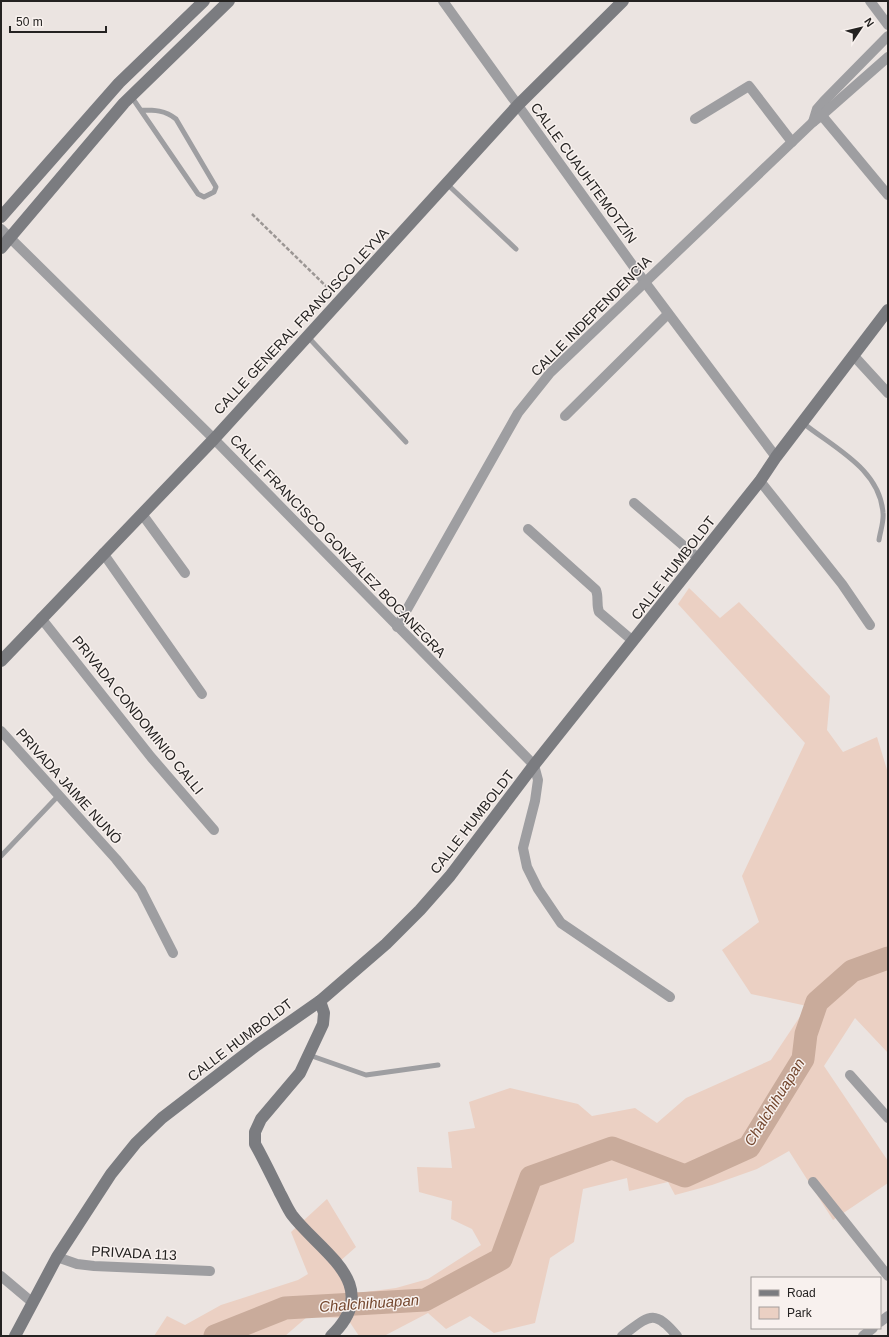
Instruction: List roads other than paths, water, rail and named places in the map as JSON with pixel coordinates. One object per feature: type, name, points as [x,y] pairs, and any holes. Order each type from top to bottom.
[{"type":"street","points":[[1,217],[119,83],[204,1]]},
{"type":"street","points":[[1,248],[5,233],[131,96],[229,1]]},
{"type":"street","name":"CALLE CUAUHTEMOTZÍN","points":[[443,1],[668,314],[776,457]]},
{"type":"street","name":"CALLE GENERAL FRANCISCO LEYVA","points":[[1,661],[102,553],[142,514],[214,439],[518,106],[623,1]]},
{"type":"street","points":[[870,1],[888,24]]},
{"type":"street","name":"CALLE INDEPENDENCIA","points":[[397,627],[518,412],[550,373],[644,281],[813,122],[820,112],[888,36]]},
{"type":"street","name":"CALLE INDEPENDENCIA","points":[[820,112],[888,57]]},
{"type":"street","points":[[695,119],[749,86],[792,142]]},
{"type":"street","points":[[820,112],[888,195]]},
{"type":"street","name":"CALLE FRANCISCO GONZÁLEZ BOCANEGRA","points":[[5,233],[214,439],[534,765]]},
{"type":"street","name":"CALLE HUMBOLDT","points":[[14,1336],[58,1257],[111,1174],[136,1143],[168,1113],[258,1045],[320,1001],[386,944],[420,910],[450,876],[534,765],[760,481],[776,457],[852,355],[888,310]]},
{"type":"street","points":[[566,416],[668,314]]},
{"type":"street","points":[[852,355],[888,393]]},
{"type":"street","points":[[760,481],[842,584],[870,625]]},
{"type":"street","points":[[634,502],[699,559]]},
{"type":"street","points":[[142,514],[185,574]]},
{"type":"street","points":[[528,529],[596,590],[598,595],[597,606],[599,612],[634,641]]},
{"type":"street","points":[[102,553],[202,694]]},
{"type":"street","name":"PRIVADA CONDOMINIO CALLI","points":[[41,618],[151,757],[214,830]]},
{"type":"street","name":"PRIVADA JAIME NUNÓ","points":[[1,731],[59,794],[141,890],[173,953]]},
{"type":"street","points":[[534,765],[538,780],[535,801],[524,848],[528,867],[538,889],[561,922],[670,996]]},
{"type":"street","points":[[320,1001],[324,1013],[323,1024],[300,1073],[261,1119],[255,1132],[255,1144],[291,1214],[343,1269],[350,1285],[352,1298],[348,1316],[336,1332]]},
{"type":"street","points":[[850,1075],[888,1118]]},
{"type":"street","points":[[813,1182],[888,1276]]},
{"type":"street","name":"PRIVADA 113","points":[[58,1257],[77,1264],[94,1266],[210,1271]]},
{"type":"street","points":[[1,1276],[32,1303]]},
{"type":"street","points":[[622,1336],[645,1319],[654,1317],[665,1321],[677,1336]]},
{"type":"street","points":[[863,1336],[872,1329]]},
{"type":"lane","points":[[131,96],[198,194],[204,197],[214,192],[216,187],[176,119],[169,113],[141,110]]},
{"type":"lane","points":[[447,184],[516,249]]},
{"type":"lane","points":[[308,337],[406,442]]},
{"type":"lane","points":[[802,422],[864,469],[879,492],[884,515],[879,540]]},
{"type":"lane","points":[[1,856],[59,794]]},
{"type":"lane","points":[[308,1055],[366,1075],[438,1065]]},
{"type":"waterway","name":"Chalchihuapan","points":[[215,1336],[285,1308],[425,1300],[501,1259],[531,1177],[612,1148],[685,1176],[749,1147],[803,1059],[806,1034],[817,1002],[852,971],[888,958]]}]
